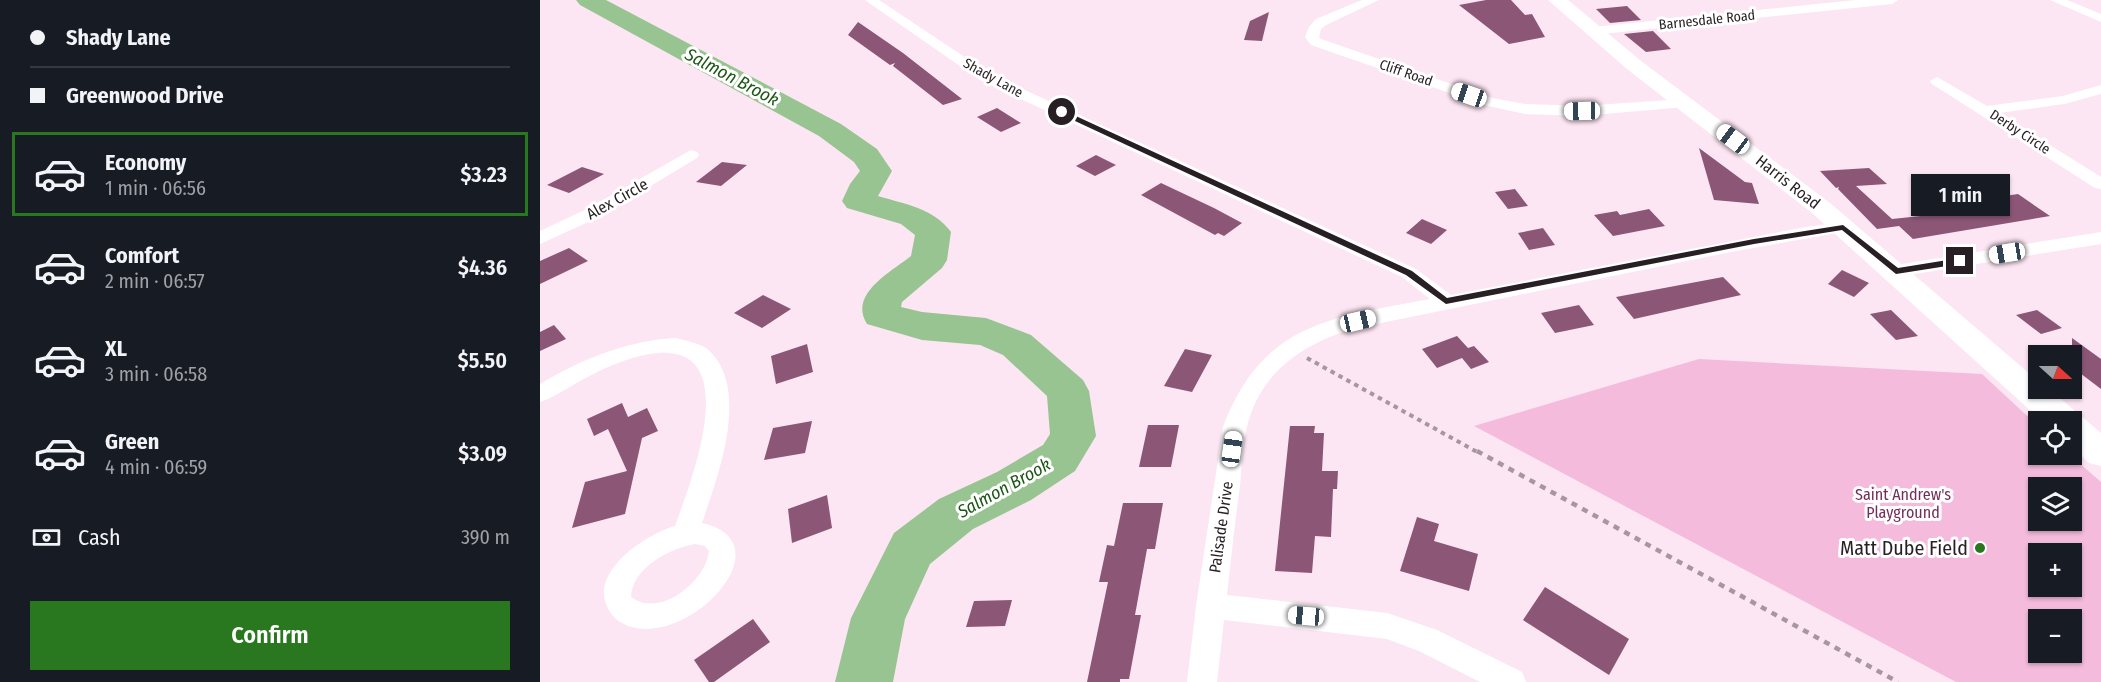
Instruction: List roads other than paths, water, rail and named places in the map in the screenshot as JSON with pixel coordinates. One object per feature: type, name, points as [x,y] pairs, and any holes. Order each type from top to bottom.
[{"type":"street","name":"Shady Lane","points":[[871,0],[994,81],[1409,273],[1446,301]]},
{"type":"street","name":"Cliff Road","points":[[1373,0],[1321,22],[1315,27],[1312,37],[1316,42],[1326,46],[1507,106],[1544,111],[1582,111],[1684,102]]},
{"type":"street","name":"Harris Road","points":[[1557,0],[1593,31],[1774,170],[1843,227],[1896,271],[2053,411]]},
{"type":"street","name":"Barnesdale Road","points":[[1593,31],[1884,0]]},
{"type":"street","points":[[2056,0],[2101,18]]},
{"type":"street","points":[[1736,4],[1750,15]]},
{"type":"street","name":"Derby Circle","points":[[1937,81],[1987,110],[2101,184]]},
{"type":"street","points":[[1987,110],[2055,102],[2101,89]]},
{"type":"street","name":"Alex Circle","points":[[540,238],[593,213],[691,156]]},
{"type":"street","name":"Palisade Drive","points":[[1202,682],[1210,606],[1235,427],[1245,396],[1268,365],[1300,341],[1335,326],[1446,301],[1843,227]]},
{"type":"street","points":[[1896,271],[2101,238]]},
{"type":"street","points":[[540,394],[604,358],[650,345],[684,347],[698,353],[707,361],[716,379],[718,422],[710,461],[685,534]]},
{"type":"street","points":[[2082,436],[2101,453]]},
{"type":"street","points":[[1210,606],[1387,626],[1427,640],[1511,682]]},
{"type":"waterway","name":"Salmon Brook","points":[[588,0],[830,130],[866,156],[876,171],[866,184],[859,201],[913,217],[933,232],[929,260],[883,298],[881,315],[922,326],[986,332],[1017,345],[1068,391],[1073,436],[1059,458],[1014,486],[956,514],[912,549],[878,618],[864,682]]},
{"type":"place","name":"Matt Dube Field","points":[[1980,548]]},
{"type":"park label","name":"Saint Andrew's Playground","points":[[1903,503]]}]
